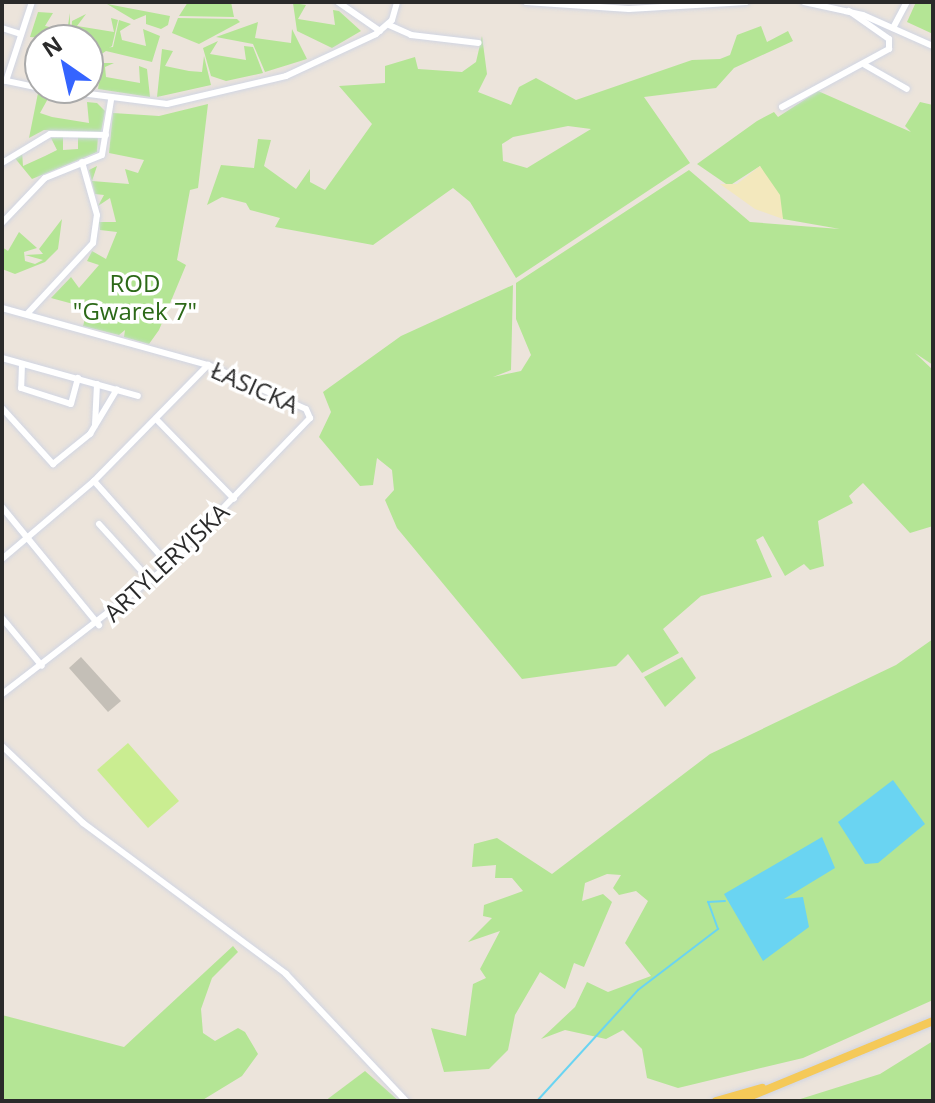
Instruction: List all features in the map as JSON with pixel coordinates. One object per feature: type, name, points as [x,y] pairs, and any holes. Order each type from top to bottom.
[{"type":"main road","points":[[739,1101],[933,1021]]},
{"type":"main road","points":[[716,1101],[798,1078]]},
{"type":"street","points":[[24,85],[4,81],[32,2]]},
{"type":"street","points":[[338,2],[380,31]]},
{"type":"street","points":[[104,99],[167,104],[297,73],[389,25],[397,2]]},
{"type":"street","points":[[526,2],[581,5],[746,2]]},
{"type":"street","points":[[804,2],[849,11],[933,46]]},
{"type":"street","points":[[893,28],[907,2]]},
{"type":"street","points":[[782,107],[865,65],[890,41],[849,11]]},
{"type":"street","points":[[389,25],[411,35],[479,43]]},
{"type":"street","points":[[2,28],[21,34]]},
{"type":"street","points":[[865,65],[907,89]]},
{"type":"street","points":[[2,223],[39,182],[102,155],[111,100]]},
{"type":"street","points":[[2,163],[50,134],[106,135]]},
{"type":"street","points":[[2,308],[27,314],[93,243],[97,215],[82,162]]},
{"type":"street","name":"ŁASICKA","points":[[27,314],[208,365],[309,413]]},
{"type":"street","points":[[2,358],[138,396]]},
{"type":"street","points":[[22,364],[21,388],[71,404],[78,378]]},
{"type":"street","points":[[2,559],[94,481],[208,365]]},
{"type":"street","points":[[95,425],[97,384]]},
{"type":"street","points":[[2,408],[53,464],[95,425],[117,389]]},
{"type":"street","name":"ARTYLERYJSKA","points":[[2,694],[99,625],[168,564],[307,428],[309,413]]},
{"type":"street","points":[[157,420],[234,499]]},
{"type":"street","points":[[94,481],[168,564]]},
{"type":"street","points":[[2,507],[99,625]]},
{"type":"street","points":[[99,524],[150,580]]},
{"type":"street","points":[[2,618],[42,666]]},
{"type":"street","points":[[2,746],[74,817],[286,974],[406,1101]]},
{"type":"green space","points":[[188,2],[231,2],[234,17],[179,16]]},
{"type":"green space","points":[[916,2],[933,2],[933,34],[907,22]]},
{"type":"green space","points":[[293,3],[306,5],[298,19],[335,25],[333,10],[339,11],[361,31],[332,48],[297,31]]},
{"type":"green space","points":[[107,4],[170,16],[168,25],[161,29],[146,24],[146,15],[134,20]]},
{"type":"green space","points":[[38,12],[53,13],[46,24],[34,24]]},
{"type":"green space","points":[[86,14],[78,24],[72,24]]},
{"type":"green space","points":[[111,18],[118,20],[112,46],[104,51],[104,30],[114,32]]},
{"type":"green space","points":[[178,18],[237,19],[240,22],[199,44],[172,33]]},
{"type":"green space","points":[[119,20],[131,24],[120,31],[122,40],[146,46],[143,29],[160,36],[152,62],[104,52],[104,48],[113,47]]},
{"type":"green space","points":[[258,22],[255,38],[291,43],[292,29],[307,59],[265,72],[253,44],[216,37]]},
{"type":"green space","points":[[761,26],[767,42],[788,31],[793,41],[734,68],[716,88],[644,97],[690,163],[516,278],[470,202],[453,188],[373,245],[275,227],[280,218],[250,210],[246,203],[222,197],[207,205],[221,165],[254,168],[258,139],[271,140],[264,166],[296,189],[310,169],[310,182],[325,190],[372,124],[339,86],[385,83],[385,66],[415,57],[418,69],[462,72],[476,62],[482,36],[487,74],[478,92],[511,105],[519,87],[536,78],[576,100],[692,60],[720,59],[730,55],[737,35]],"holes":[[[568,126],[591,129],[527,168],[503,161],[502,144],[513,137]]]},
{"type":"green space","points":[[218,41],[210,54],[246,60],[244,46],[253,47],[263,73],[226,81],[211,76],[203,48]]},
{"type":"green space","points":[[162,49],[173,51],[165,66],[189,71],[202,72],[204,56],[211,85],[157,97]]},
{"type":"green space","points":[[104,63],[114,63],[105,67],[106,77],[140,83],[139,66],[147,69],[150,97],[104,90]]},
{"type":"green space","points":[[818,91],[911,132],[905,126],[920,102],[933,105],[933,365],[915,353],[933,370],[933,526],[910,533],[863,483],[849,496],[853,503],[818,521],[824,566],[810,570],[804,564],[785,576],[763,536],[756,540],[772,577],[701,596],[663,629],[679,653],[642,673],[628,654],[616,666],[522,679],[397,528],[385,500],[394,490],[392,470],[377,458],[373,485],[360,486],[319,437],[331,412],[323,392],[401,336],[513,285],[511,370],[493,377],[521,371],[531,355],[516,319],[516,283],[689,170],[750,222],[840,229],[783,219],[760,166],[729,186],[697,164],[757,121],[774,112],[778,117]]},
{"type":"green space","points":[[36,104],[45,104],[40,113],[89,123],[87,104],[98,104],[105,111],[101,132],[44,130],[29,138]]},
{"type":"green space","name":"ROD \"Gwarek 7\"","points":[[208,104],[198,188],[190,190],[177,260],[186,265],[159,330],[149,344],[124,337],[125,330],[119,335],[83,326],[88,308],[51,298],[71,277],[79,288],[99,265],[87,261],[92,251],[106,259],[117,232],[100,230],[99,222],[116,222],[110,198],[98,206],[104,195],[95,194],[89,170],[97,166],[92,181],[129,184],[125,169],[138,173],[144,160],[109,153],[113,113],[159,116]]},
{"type":"green space","points":[[78,136],[98,136],[97,152],[32,179],[14,157],[22,152],[23,166],[57,150],[51,138],[63,137],[63,150],[78,149]]},
{"type":"green space","points":[[62,219],[58,249],[45,262],[15,274],[2,269],[2,247],[8,251],[19,232],[37,248],[24,252],[25,261],[35,264],[43,260],[25,255],[43,254],[39,249]]},
{"type":"green space","points":[[933,639],[933,1000],[803,1058],[678,1088],[647,1078],[642,1049],[623,1030],[606,1039],[565,1030],[541,1039],[575,1007],[587,982],[608,992],[651,976],[625,943],[648,901],[636,891],[619,895],[613,888],[621,875],[607,874],[585,883],[582,901],[603,894],[612,902],[584,967],[574,963],[565,989],[540,972],[515,1015],[508,1050],[489,1069],[444,1072],[431,1028],[466,1036],[473,984],[486,978],[480,969],[500,931],[468,942],[492,918],[483,916],[484,905],[523,891],[512,878],[495,878],[496,865],[472,867],[474,844],[497,838],[552,874],[710,754],[896,665]]},
{"type":"green space","points":[[682,657],[696,678],[665,707],[644,677]]},
{"type":"green space","points":[[128,743],[179,801],[148,828],[97,770]]},
{"type":"green space","points":[[233,946],[238,952],[212,978],[201,1009],[203,1033],[215,1041],[238,1028],[245,1032],[258,1054],[242,1076],[201,1101],[2,1101],[2,1015],[124,1047]]},
{"type":"green space","points":[[933,1041],[933,1101],[794,1101],[880,1074]]},
{"type":"green space","points":[[365,1071],[399,1101],[325,1101]]},
{"type":"sand","points":[[760,166],[780,195],[783,219],[755,209],[720,184],[737,184]]},
{"type":"water","points":[[893,780],[925,824],[878,863],[865,864],[838,822]]},
{"type":"water","points":[[822,837],[835,868],[784,899],[803,897],[809,927],[763,961],[724,894]]},
{"type":"building","points":[[81,657],[121,701],[108,712],[69,668]]},
{"type":"waterway","points":[[537,1101],[638,990],[718,929],[708,902],[725,901]]}]
